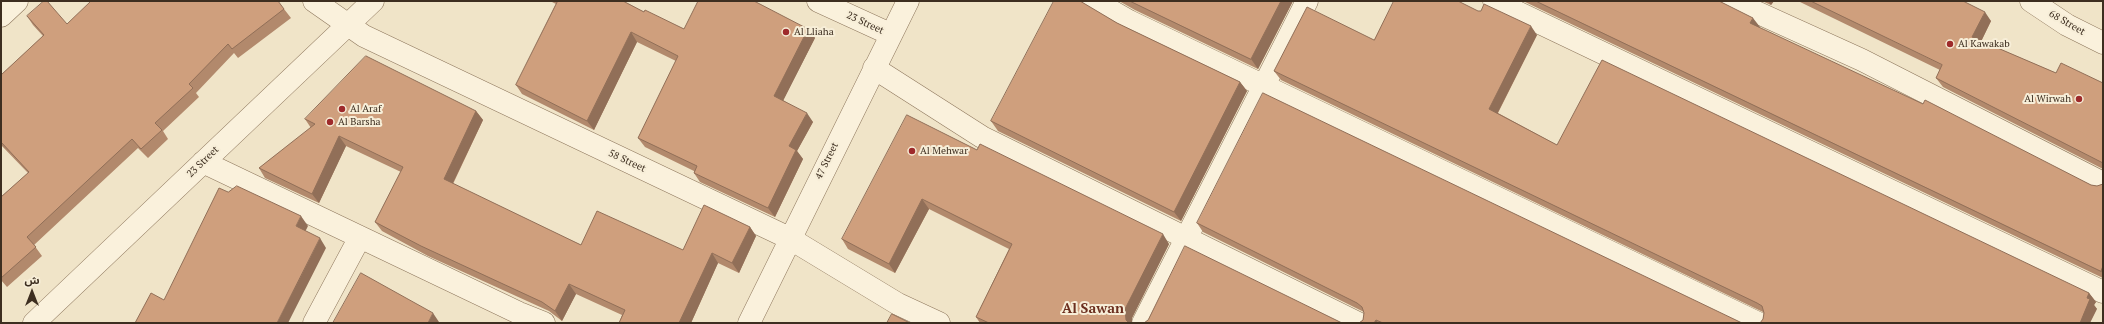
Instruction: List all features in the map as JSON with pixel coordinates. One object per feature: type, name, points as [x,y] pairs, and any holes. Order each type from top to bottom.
[{"type":"street","points":[[1,16],[17,1]]},
{"type":"street","name":"58 Street","points":[[314,1],[347,26],[383,45],[789,238],[898,304],[940,323]]},
{"type":"street","name":"23 Street","points":[[34,323],[373,1]]},
{"type":"street","name":"23 Street","points":[[818,1],[890,34]]},
{"type":"street","name":"47 Street","points":[[749,323],[789,238],[890,34],[908,1]]},
{"type":"street","points":[[1094,1],[1129,21],[1758,323]]},
{"type":"street","points":[[1143,323],[1306,1]]},
{"type":"street","points":[[1494,1],[2103,292]]},
{"type":"street","points":[[1732,1],[1849,53],[2103,183]]},
{"type":"street","name":"68 Street","points":[[2031,1],[2067,25],[2103,43]]},
{"type":"street","points":[[874,68],[982,137],[1358,323]]},
{"type":"street","points":[[203,162],[360,237],[516,318],[544,323]]},
{"type":"street","points":[[314,323],[360,237]]},
{"type":"building","points":[[44,1],[47,1],[67,24],[91,1],[278,1],[284,9],[232,49],[228,44],[189,84],[193,88],[155,123],[162,130],[141,149],[132,139],[27,237],[36,247],[1,278],[1,197],[29,172],[1,142],[1,75],[44,35],[27,16]]},
{"type":"building","points":[[558,1],[623,1],[644,12],[645,10],[684,29],[698,1],[754,1],[808,29],[774,96],[807,113],[789,146],[796,150],[768,208],[694,173],[697,166],[638,138],[678,56],[631,32],[587,121],[516,85]]},
{"type":"building","points":[[1054,1],[1080,1],[1117,23],[1240,82],[1174,212],[991,121]]},
{"type":"building","points":[[1130,1],[1281,1],[1251,59]]},
{"type":"building","points":[[1394,1],[1458,1],[1478,11],[1481,11],[1484,4],[1531,26],[1489,109],[1557,145],[1602,60],[2089,293],[2087,298],[2090,299],[2080,323],[1760,323],[1763,319],[1764,313],[1762,306],[1757,303],[1274,71],[1307,7],[1374,40]]},
{"type":"building","points":[[1536,1],[1719,1],[1753,18],[1750,23],[1923,104],[1925,100],[2091,185],[2097,186],[2103,184],[2103,266],[2101,271]]},
{"type":"building","points":[[1811,1],[1963,1],[1985,12],[1972,37],[2056,73],[2061,63],[2103,83],[2103,163],[1936,78],[1942,65]]},
{"type":"building","points":[[366,56],[476,111],[444,179],[581,245],[597,211],[683,250],[704,205],[750,227],[732,263],[712,253],[679,323],[619,323],[625,310],[569,284],[555,311],[542,302],[421,246],[375,222],[403,167],[339,136],[312,194],[259,168],[315,124],[305,119]]},
{"type":"building","points":[[1263,93],[1742,323],[1383,323],[1376,320],[1374,323],[1359,323],[1363,320],[1364,313],[1362,307],[1357,303],[1197,223]]},
{"type":"building","points":[[907,115],[977,150],[980,144],[1163,234],[1125,309],[1126,320],[1129,323],[989,323],[976,317],[1012,244],[922,199],[889,264],[842,239]]},
{"type":"building","points":[[237,186],[301,216],[296,226],[320,238],[277,323],[135,323],[151,293],[164,300],[219,188],[228,192]]},
{"type":"building","points":[[1185,246],[1342,323],[1144,323],[1148,320]]},
{"type":"building","points":[[361,273],[433,313],[428,323],[333,323]]},
{"type":"building","points":[[892,314],[910,323],[887,323]]},
{"type":"place","name":"Al Lliaha","points":[[786,32]]},
{"type":"place","name":"Al Kawakab","points":[[1950,44]]},
{"type":"place","name":"Al Wirwah","points":[[2079,99]]},
{"type":"place","name":"Al Araf","points":[[342,109]]},
{"type":"place","name":"Al Barsha","points":[[330,122]]},
{"type":"place","name":"Al Mehwar","points":[[912,151]]},
{"type":"district","name":"Al Sawan","points":[[1093,309]]}]
